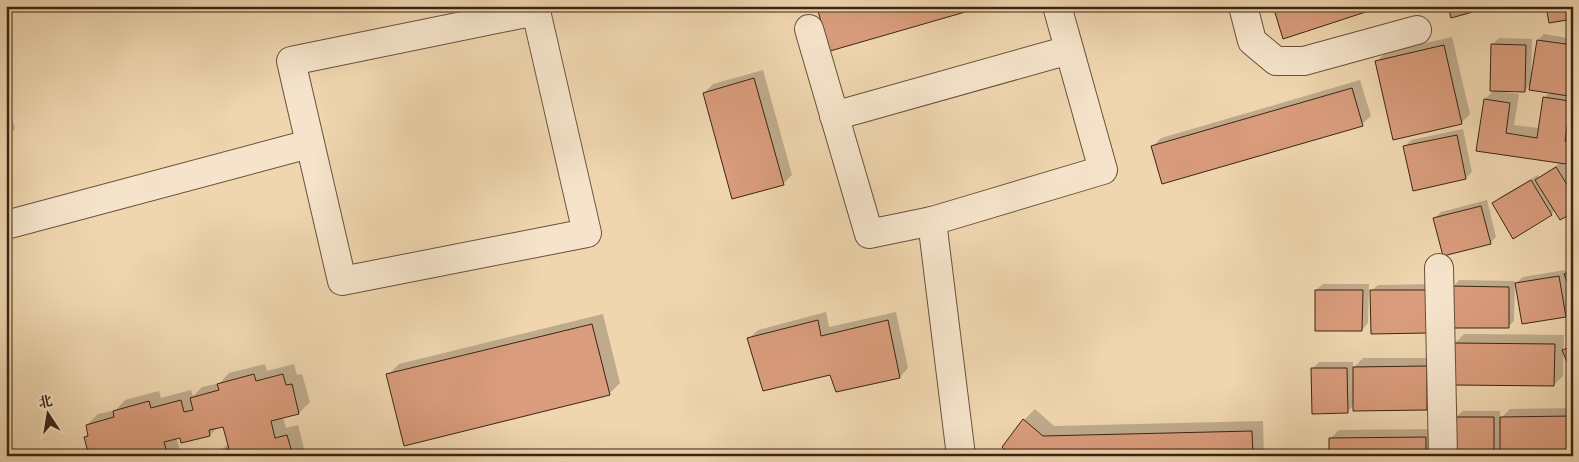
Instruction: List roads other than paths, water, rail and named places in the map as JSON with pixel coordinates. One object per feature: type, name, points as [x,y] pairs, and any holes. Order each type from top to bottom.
[{"type":"street","points":[[809,29],[869,234],[932,221],[1103,170],[1057,6]]},
{"type":"street","points":[[1243,6],[1252,41],[1276,61],[1304,61],[1418,30]]},
{"type":"street","points":[[536,11],[587,233],[342,281],[309,144],[291,61],[536,11]]},
{"type":"street","points":[[834,116],[1069,50]]},
{"type":"street","points":[[6,224],[309,144]]},
{"type":"street","points":[[932,221],[961,456]]},
{"type":"street","points":[[1439,268],[1443,456]]}]
